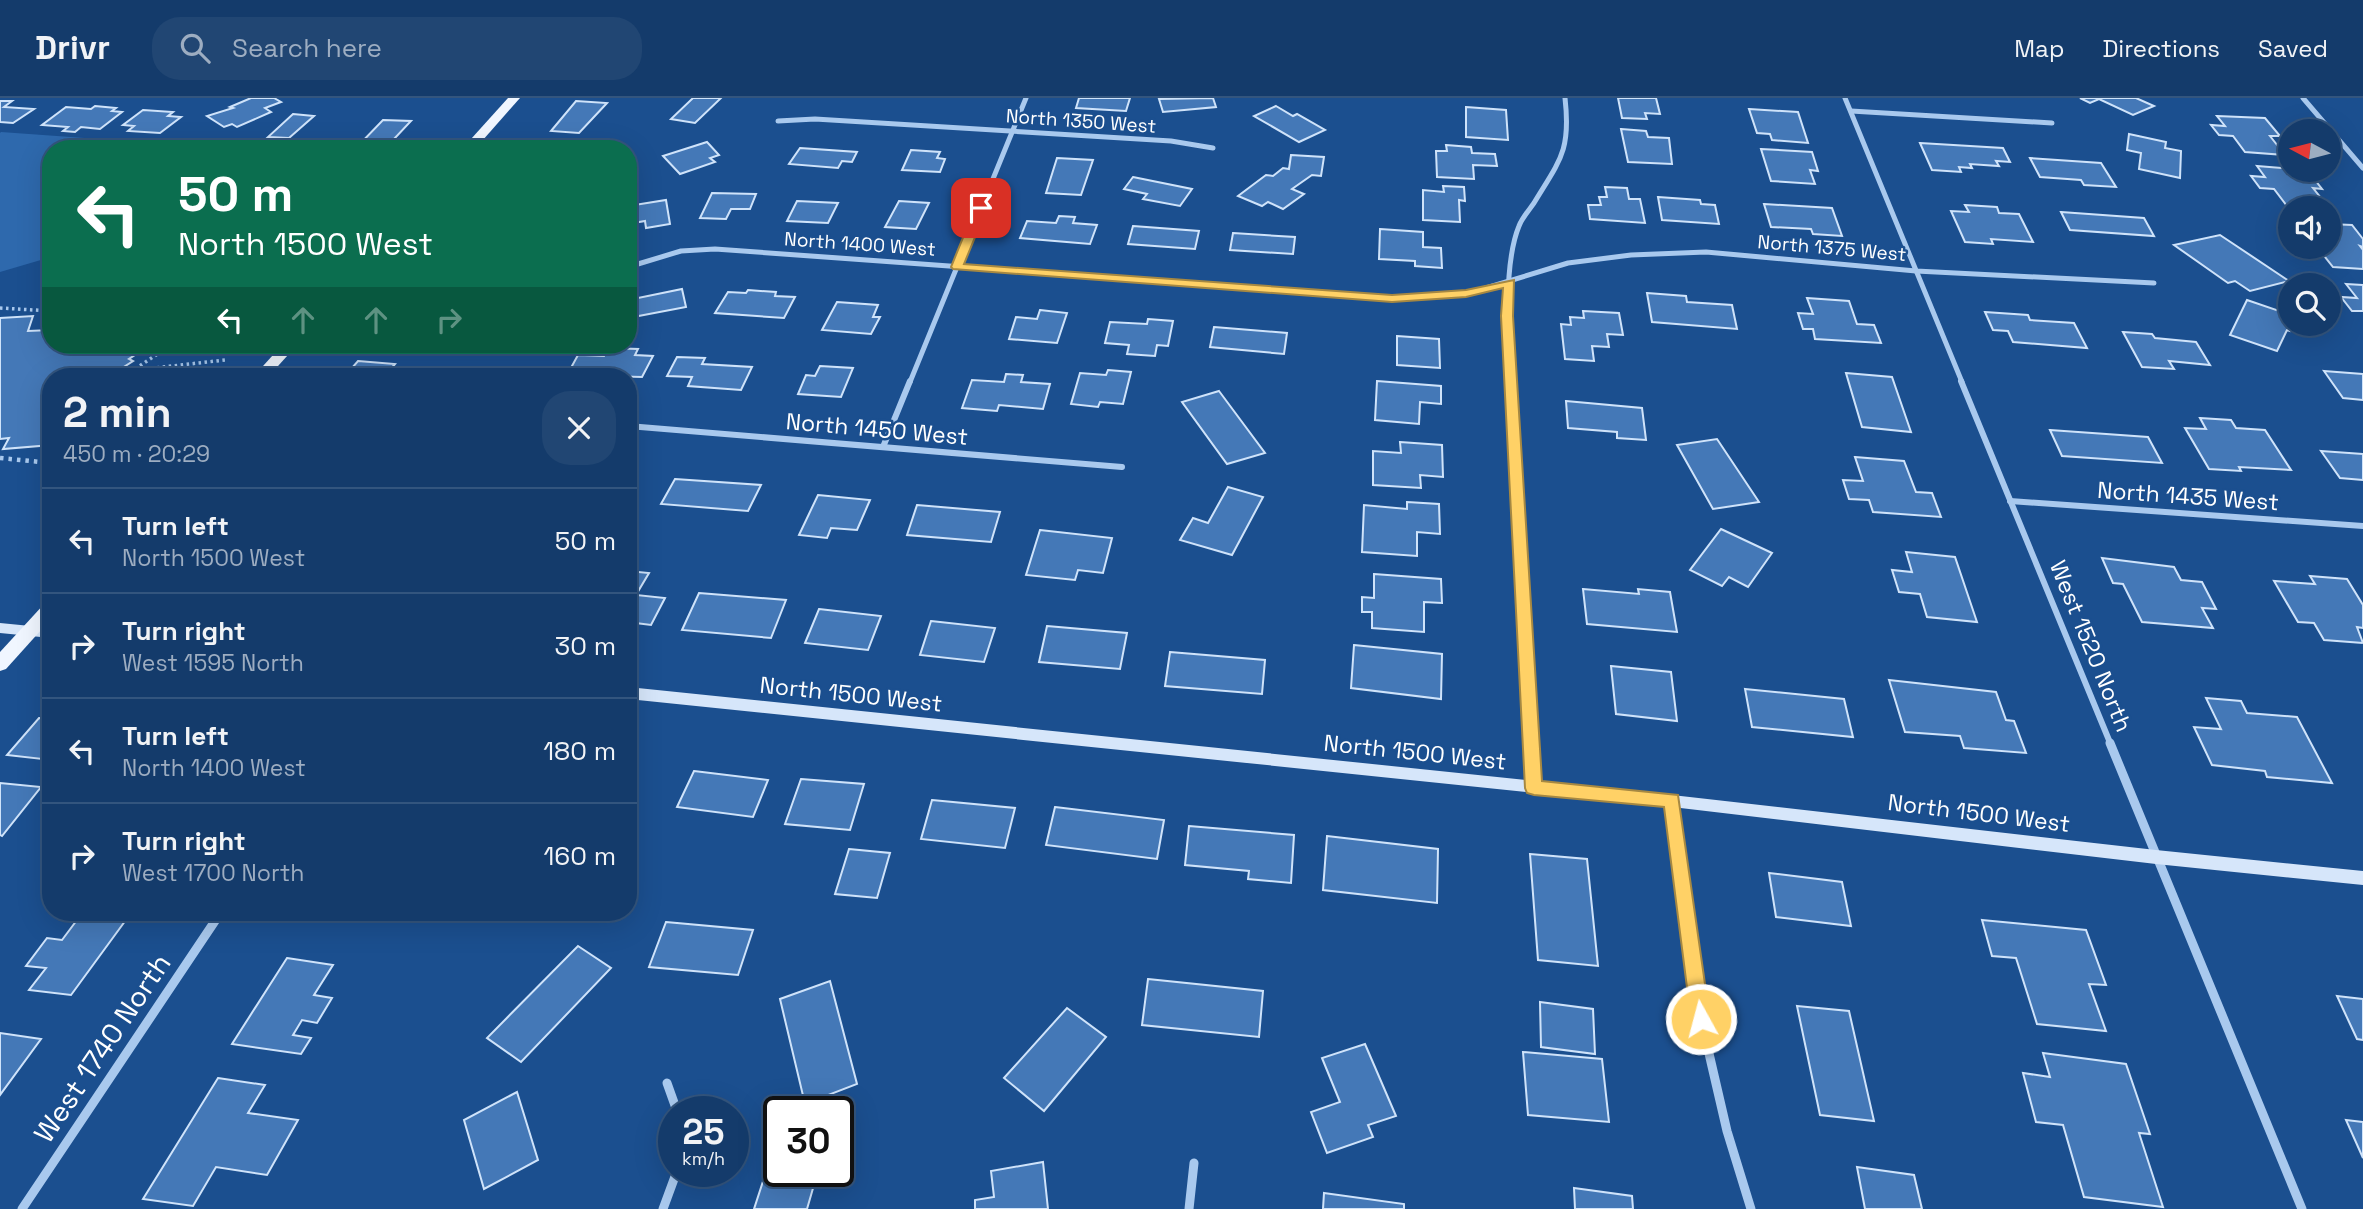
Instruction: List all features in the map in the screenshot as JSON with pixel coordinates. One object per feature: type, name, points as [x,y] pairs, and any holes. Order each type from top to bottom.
[{"type":"main road","points":[[476,140],[514,98]]},
{"type":"main road","points":[[268,368],[282,354]]},
{"type":"main road","points":[[0,664],[42,617]]},
{"type":"street","points":[[883,447],[1026,98]]},
{"type":"street","points":[[1534,788],[1507,316],[1513,252],[1519,226],[1563,156],[1568,125],[1565,98]]},
{"type":"street","name":"West 1520 North","points":[[1846,98],[2302,1209]]},
{"type":"street","points":[[2303,98],[2363,168]]},
{"type":"street","points":[[1851,111],[2052,123]]},
{"type":"street","name":"North 1350 West","points":[[778,121],[815,119],[1013,131],[1171,141],[1213,148]]},
{"type":"street","name":"North 1400 West","points":[[637,264],[681,251],[715,249],[1392,298],[1466,294],[1510,282]]},
{"type":"street","name":"North 1375 West","points":[[1510,282],[1568,264],[1632,255],[1706,252],[1916,271],[2154,283]]},
{"type":"street","name":"North 1450 West","points":[[637,427],[1122,467]]},
{"type":"street","name":"North 1435 West","points":[[2010,501],[2363,526]]},
{"type":"street","points":[[0,628],[42,632]]},
{"type":"street","name":"North 1500 West","points":[[637,694],[1672,801],[2363,878]]},
{"type":"street","points":[[1672,801],[1701,1019],[1727,1130],[1751,1209]]},
{"type":"street","name":"West 1740 North","points":[[22,1209],[215,921]]},
{"type":"street","points":[[667,1083],[672,1096]]},
{"type":"street","points":[[1189,1209],[1194,1163]]},
{"type":"street","points":[[663,1209],[671,1187]]},
{"type":"path","points":[[0,307],[42,310]]},
{"type":"path","points":[[138,368],[158,354]]},
{"type":"path","points":[[153,368],[225,360]]},
{"type":"path","points":[[0,458],[42,462]]},
{"type":"shaded area","points":[[0,133],[113,140],[42,140],[42,260],[0,272]]},
{"type":"building","points":[[251,98],[274,98],[281,102],[265,108],[271,112],[237,127],[232,124],[224,127],[207,116],[233,108],[230,107]]},
{"type":"building","points":[[693,98],[721,98],[695,123],[671,119]]},
{"type":"building","points":[[1079,98],[1130,98],[1126,111],[1076,108]]},
{"type":"building","points":[[1213,98],[1216,107],[1163,112],[1159,99]]},
{"type":"building","points":[[1618,98],[1656,98],[1660,114],[1645,113],[1647,119],[1622,118]]},
{"type":"building","points":[[2080,98],[2136,98],[2154,106],[2133,115],[2099,99],[2090,103]]},
{"type":"building","points":[[0,101],[12,101],[4,107],[34,109],[13,123],[0,122]]},
{"type":"building","points":[[576,101],[607,103],[579,133],[551,131]]},
{"type":"building","points":[[95,106],[116,108],[112,111],[122,112],[100,129],[81,127],[75,132],[63,131],[68,127],[42,125],[66,107],[91,109]]},
{"type":"building","points":[[1276,106],[1325,130],[1299,142],[1254,116]]},
{"type":"building","points":[[1466,107],[1506,110],[1508,140],[1466,137]]},
{"type":"building","points":[[1749,109],[1798,112],[1808,143],[1772,140],[1770,134],[1757,133]]},
{"type":"building","points":[[143,110],[173,112],[168,116],[181,117],[160,133],[128,131],[134,126],[123,125]]},
{"type":"building","points":[[293,114],[314,116],[289,138],[268,137]]},
{"type":"building","points":[[2217,116],[2265,118],[2278,134],[2278,136],[2270,136],[2278,146],[2278,154],[2245,152],[2233,136],[2219,135],[2211,125],[2225,126]]},
{"type":"building","points":[[383,120],[411,121],[394,139],[404,140],[364,140]]},
{"type":"building","points":[[1621,129],[1646,131],[1648,137],[1669,138],[1672,164],[1628,162]]},
{"type":"building","points":[[2129,134],[2166,142],[2165,148],[2181,151],[2180,178],[2139,169],[2141,153],[2127,150]]},
{"type":"building","points":[[707,142],[719,155],[710,158],[715,162],[680,174],[663,156]]},
{"type":"building","points":[[1920,143],[2003,148],[2010,162],[1996,161],[1999,166],[1970,164],[1972,168],[1959,167],[1961,172],[1932,170]]},
{"type":"building","points":[[1446,145],[1471,147],[1472,153],[1495,154],[1497,166],[1473,165],[1474,179],[1437,177],[1436,151],[1447,151]]},
{"type":"building","points":[[800,148],[857,152],[852,162],[842,161],[838,168],[789,164]]},
{"type":"building","points":[[1761,149],[1812,152],[1818,171],[1810,170],[1815,184],[1771,181]]},
{"type":"building","points":[[911,150],[940,152],[937,158],[945,159],[940,172],[902,170]]},
{"type":"building","points":[[1291,155],[1324,157],[1321,176],[1312,175],[1292,189],[1304,194],[1283,209],[1268,202],[1262,206],[1238,196],[1266,175],[1273,176],[1283,168],[1289,169]]},
{"type":"building","points":[[1057,158],[1093,160],[1081,195],[1046,193]]},
{"type":"building","points":[[2030,158],[2101,163],[2116,187],[2084,185],[2081,180],[2040,177]]},
{"type":"building","points":[[2257,166],[2278,168],[2278,182],[2316,182],[2322,189],[2313,188],[2319,196],[2279,196],[2274,189],[2260,188],[2251,176],[2265,177]]},
{"type":"building","points":[[1133,177],[1192,189],[1180,206],[1143,199],[1147,194],[1124,189]]},
{"type":"building","points":[[1443,186],[1464,187],[1465,201],[1459,200],[1460,222],[1423,220],[1423,190],[1444,192]]},
{"type":"building","points":[[1605,187],[1627,188],[1629,199],[1640,199],[1645,223],[1590,219],[1588,205],[1601,205],[1599,197],[1607,197]]},
{"type":"building","points":[[712,193],[756,194],[750,209],[731,209],[726,219],[700,218]]},
{"type":"building","points":[[1658,197],[1700,200],[1701,204],[1715,205],[1719,224],[1662,220]]},
{"type":"building","points":[[666,200],[670,224],[646,228],[645,221],[637,222],[637,205]]},
{"type":"building","points":[[797,201],[838,203],[828,223],[787,221]]},
{"type":"building","points":[[899,201],[929,203],[916,229],[885,227]]},
{"type":"building","points":[[1764,204],[1832,208],[1842,236],[1813,234],[1811,229],[1771,227]]},
{"type":"building","points":[[1965,205],[1997,207],[1999,213],[2019,214],[2033,242],[1991,239],[1993,244],[1965,242],[1951,211],[1969,212]]},
{"type":"building","points":[[2061,212],[2144,218],[2154,236],[2070,230]]},
{"type":"building","points":[[1059,216],[1075,217],[1073,223],[1097,225],[1090,244],[1020,238],[1027,221],[1056,223]]},
{"type":"building","points":[[2341,225],[2352,225],[2363,239],[2363,247],[2360,246],[2363,250],[2363,269],[2333,267],[2327,259],[2341,259]]},
{"type":"building","points":[[1133,226],[1199,231],[1195,249],[1128,244]]},
{"type":"building","points":[[1380,229],[1423,232],[1423,247],[1441,248],[1442,268],[1415,266],[1415,261],[1379,259]]},
{"type":"building","points":[[1233,233],[1295,237],[1293,254],[1230,250]]},
{"type":"building","points":[[2220,235],[2278,274],[2278,284],[2250,291],[2235,281],[2228,283],[2174,245]]},
{"type":"building","points":[[2346,284],[2363,285],[2363,311],[2352,311],[2341,297],[2357,298]]},
{"type":"building","points":[[682,289],[686,307],[637,316],[637,298]]},
{"type":"building","points":[[748,290],[776,292],[775,296],[795,297],[784,318],[715,313],[728,292],[746,293]]},
{"type":"building","points":[[1647,293],[1686,296],[1687,302],[1732,305],[1737,329],[1652,322]]},
{"type":"building","points":[[1807,298],[1849,301],[1857,324],[1874,325],[1881,343],[1815,339],[1813,329],[1803,329],[1798,313],[1813,314]]},
{"type":"building","points":[[2247,300],[2278,311],[2278,336],[2284,336],[2277,351],[2230,335]]},
{"type":"building","points":[[837,302],[878,305],[873,317],[880,317],[871,334],[822,330]]},
{"type":"building","points":[[1040,310],[1067,313],[1057,343],[1009,339],[1016,317],[1037,319]]},
{"type":"building","points":[[1583,311],[1619,313],[1623,335],[1607,334],[1609,347],[1592,346],[1594,361],[1565,359],[1561,324],[1571,325],[1570,317],[1584,318]]},
{"type":"building","points":[[1985,312],[2028,315],[2030,320],[2074,323],[2087,348],[2013,342],[2008,331],[1993,330]]},
{"type":"building","points":[[33,316],[28,331],[42,330],[42,354],[136,354],[129,359],[133,361],[122,368],[42,368],[42,446],[3,449],[9,438],[0,439],[0,318]]},
{"type":"building","points":[[1148,319],[1173,321],[1168,346],[1157,345],[1155,356],[1127,354],[1129,345],[1105,343],[1110,322],[1147,324]]},
{"type":"building","points":[[1214,327],[1287,333],[1284,354],[1210,347]]},
{"type":"building","points":[[2123,332],[2196,342],[2210,365],[2169,361],[2174,369],[2142,367]]},
{"type":"building","points":[[1397,336],[1439,339],[1440,368],[1397,365]]},
{"type":"building","points":[[578,355],[653,356],[642,377],[637,377],[637,368],[571,368]]},
{"type":"building","points":[[677,357],[705,358],[702,364],[752,367],[741,390],[688,386],[692,377],[667,376]]},
{"type":"building","points":[[358,361],[395,364],[392,368],[352,368]]},
{"type":"building","points":[[820,366],[853,368],[841,397],[798,394],[806,375],[815,376]]},
{"type":"building","points":[[1108,370],[1131,372],[1123,404],[1100,402],[1098,407],[1071,404],[1080,373],[1106,375]]},
{"type":"building","points":[[2324,371],[2363,374],[2363,400],[2343,398]]},
{"type":"building","points":[[1846,373],[1892,377],[1911,432],[1862,427]]},
{"type":"building","points":[[1006,374],[1023,375],[1021,382],[1050,384],[1043,409],[999,405],[997,411],[962,408],[972,380],[1004,382]]},
{"type":"building","points":[[1377,381],[1441,386],[1441,404],[1420,402],[1419,424],[1375,420]]},
{"type":"building","points":[[1219,391],[1265,453],[1227,464],[1182,402]]},
{"type":"building","points":[[1566,401],[1642,408],[1646,440],[1617,438],[1617,432],[1568,428]]},
{"type":"building","points":[[2200,418],[2231,420],[2236,428],[2265,430],[2291,470],[2239,467],[2241,471],[2209,469],[2185,428],[2206,429]]},
{"type":"building","points":[[2050,430],[2148,437],[2162,463],[2062,456]]},
{"type":"building","points":[[1717,439],[1759,502],[1713,509],[1677,445]]},
{"type":"building","points":[[1400,442],[1442,445],[1443,477],[1420,475],[1421,488],[1373,485],[1373,451],[1401,453]]},
{"type":"building","points":[[2321,451],[2363,454],[2363,480],[2340,478]]},
{"type":"building","points":[[1855,457],[1904,461],[1916,492],[1932,493],[1941,517],[1873,512],[1869,500],[1849,499],[1843,480],[1863,481]]},
{"type":"building","points":[[675,479],[761,485],[748,511],[661,504]]},
{"type":"building","points":[[1228,487],[1263,497],[1232,555],[1180,540],[1193,518],[1208,523]]},
{"type":"building","points":[[818,495],[870,500],[857,530],[831,528],[827,538],[799,535]]},
{"type":"building","points":[[1407,502],[1439,504],[1440,534],[1417,532],[1417,556],[1362,552],[1364,505],[1407,509]]},
{"type":"building","points":[[917,505],[1000,512],[991,542],[907,535]]},
{"type":"building","points":[[1721,529],[1772,553],[1748,587],[1729,577],[1722,586],[1690,570]]},
{"type":"building","points":[[1040,530],[1112,538],[1103,573],[1078,570],[1075,580],[1026,575]]},
{"type":"building","points":[[1906,552],[1955,557],[1977,622],[1927,617],[1920,594],[1899,592],[1892,570],[1912,572]]},
{"type":"building","points":[[2102,558],[2174,567],[2181,580],[2202,582],[2216,609],[2202,608],[2213,628],[2142,622],[2123,584],[2113,583]]},
{"type":"building","points":[[637,572],[649,573],[637,593]]},
{"type":"building","points":[[1374,574],[1441,579],[1442,603],[1424,602],[1424,632],[1372,628],[1372,612],[1362,612],[1362,597],[1374,598]]},
{"type":"building","points":[[2310,576],[2347,579],[2363,605],[2363,628],[2357,627],[2363,643],[2324,640],[2314,623],[2298,622],[2274,581],[2315,584]]},
{"type":"building","points":[[1583,589],[1639,594],[1638,589],[1670,592],[1677,632],[1587,624]]},
{"type":"building","points":[[699,593],[786,600],[771,638],[682,630]]},
{"type":"building","points":[[637,595],[665,598],[651,625],[637,623]]},
{"type":"building","points":[[819,609],[881,616],[868,650],[805,643]]},
{"type":"building","points":[[931,621],[995,628],[984,662],[920,655]]},
{"type":"building","points":[[1047,626],[1127,633],[1120,669],[1039,662]]},
{"type":"building","points":[[1354,645],[1442,654],[1441,699],[1351,688]]},
{"type":"building","points":[[1170,652],[1265,660],[1262,694],[1165,686]]},
{"type":"building","points":[[1611,666],[1671,672],[1677,721],[1616,714]]},
{"type":"building","points":[[1889,680],[1996,692],[2006,720],[2014,721],[2026,753],[1964,748],[1960,736],[1905,732]]},
{"type":"building","points":[[1745,689],[1844,699],[1853,737],[1752,727]]},
{"type":"building","points":[[2206,698],[2241,701],[2247,713],[2297,717],[2332,783],[2267,777],[2265,771],[2212,765],[2194,727],[2221,729]]},
{"type":"building","points":[[39,718],[42,718],[42,759],[7,755]]},
{"type":"building","points":[[694,771],[768,780],[753,817],[677,807]]},
{"type":"building","points":[[801,779],[864,784],[850,830],[785,824]]},
{"type":"building","points":[[0,783],[41,787],[2,836],[0,835]]},
{"type":"building","points":[[932,800],[1015,808],[1005,848],[921,839]]},
{"type":"building","points":[[1055,807],[1164,820],[1157,859],[1046,845]]},
{"type":"building","points":[[1189,826],[1294,835],[1291,883],[1248,879],[1249,871],[1185,865]]},
{"type":"building","points":[[1327,836],[1438,849],[1437,903],[1323,890]]},
{"type":"building","points":[[849,849],[890,853],[877,898],[835,894]]},
{"type":"building","points":[[1530,854],[1587,859],[1598,966],[1538,960]]},
{"type":"building","points":[[1769,873],[1842,882],[1851,926],[1776,917]]},
{"type":"building","points":[[1982,920],[2086,930],[2106,985],[2089,984],[2106,1031],[2037,1024],[2016,958],[1992,956]]},
{"type":"building","points":[[76,921],[125,921],[71,995],[29,990],[46,968],[26,966],[47,938],[62,940]]},
{"type":"building","points":[[666,922],[753,930],[738,975],[649,967]]},
{"type":"building","points":[[578,946],[611,968],[521,1062],[487,1038]]},
{"type":"building","points":[[287,958],[333,965],[314,995],[332,998],[317,1023],[302,1020],[293,1035],[311,1038],[301,1054],[232,1044]]},
{"type":"building","points":[[1148,979],[1263,991],[1259,1037],[1142,1025]]},
{"type":"building","points":[[830,981],[857,1084],[826,1096],[803,1096],[780,999]]},
{"type":"building","points":[[2337,996],[2363,999],[2363,1040],[2357,1039]]},
{"type":"building","points":[[1540,1002],[1593,1009],[1595,1054],[1541,1047]]},
{"type":"building","points":[[1797,1006],[1849,1011],[1874,1121],[1820,1115]]},
{"type":"building","points":[[1067,1008],[1106,1037],[1044,1111],[1004,1078]]},
{"type":"building","points":[[0,1033],[41,1039],[0,1095]]},
{"type":"building","points":[[1365,1044],[1396,1116],[1368,1125],[1373,1137],[1327,1153],[1311,1112],[1340,1102],[1322,1058]]},
{"type":"building","points":[[1523,1052],[1602,1059],[1609,1122],[1528,1115]]},
{"type":"building","points":[[2043,1053],[2126,1064],[2150,1134],[2139,1133],[2163,1207],[2084,1197],[2063,1125],[2036,1122],[2023,1073],[2050,1077]]},
{"type":"building","points":[[218,1078],[265,1085],[248,1113],[298,1120],[267,1175],[216,1167],[193,1206],[143,1199]]},
{"type":"building","points":[[517,1092],[538,1160],[484,1189],[464,1120]]},
{"type":"building","points":[[2346,1120],[2363,1122],[2363,1158]]},
{"type":"building","points":[[1043,1162],[1048,1209],[975,1209],[975,1200],[994,1197],[991,1171]]},
{"type":"building","points":[[1857,1167],[1914,1175],[1922,1209],[1865,1209]]},
{"type":"building","points":[[763,1181],[763,1187],[813,1187],[807,1209],[754,1209]]},
{"type":"building","points":[[1574,1188],[1632,1196],[1633,1209],[1575,1209]]},
{"type":"building","points":[[1324,1193],[1404,1204],[1404,1209],[1323,1209]]},
{"type":"route","points":[[981,208],[957,267],[1392,298],[1466,294],[1510,282],[1507,316],[1534,788],[1672,801],[1701,1019]]}]
